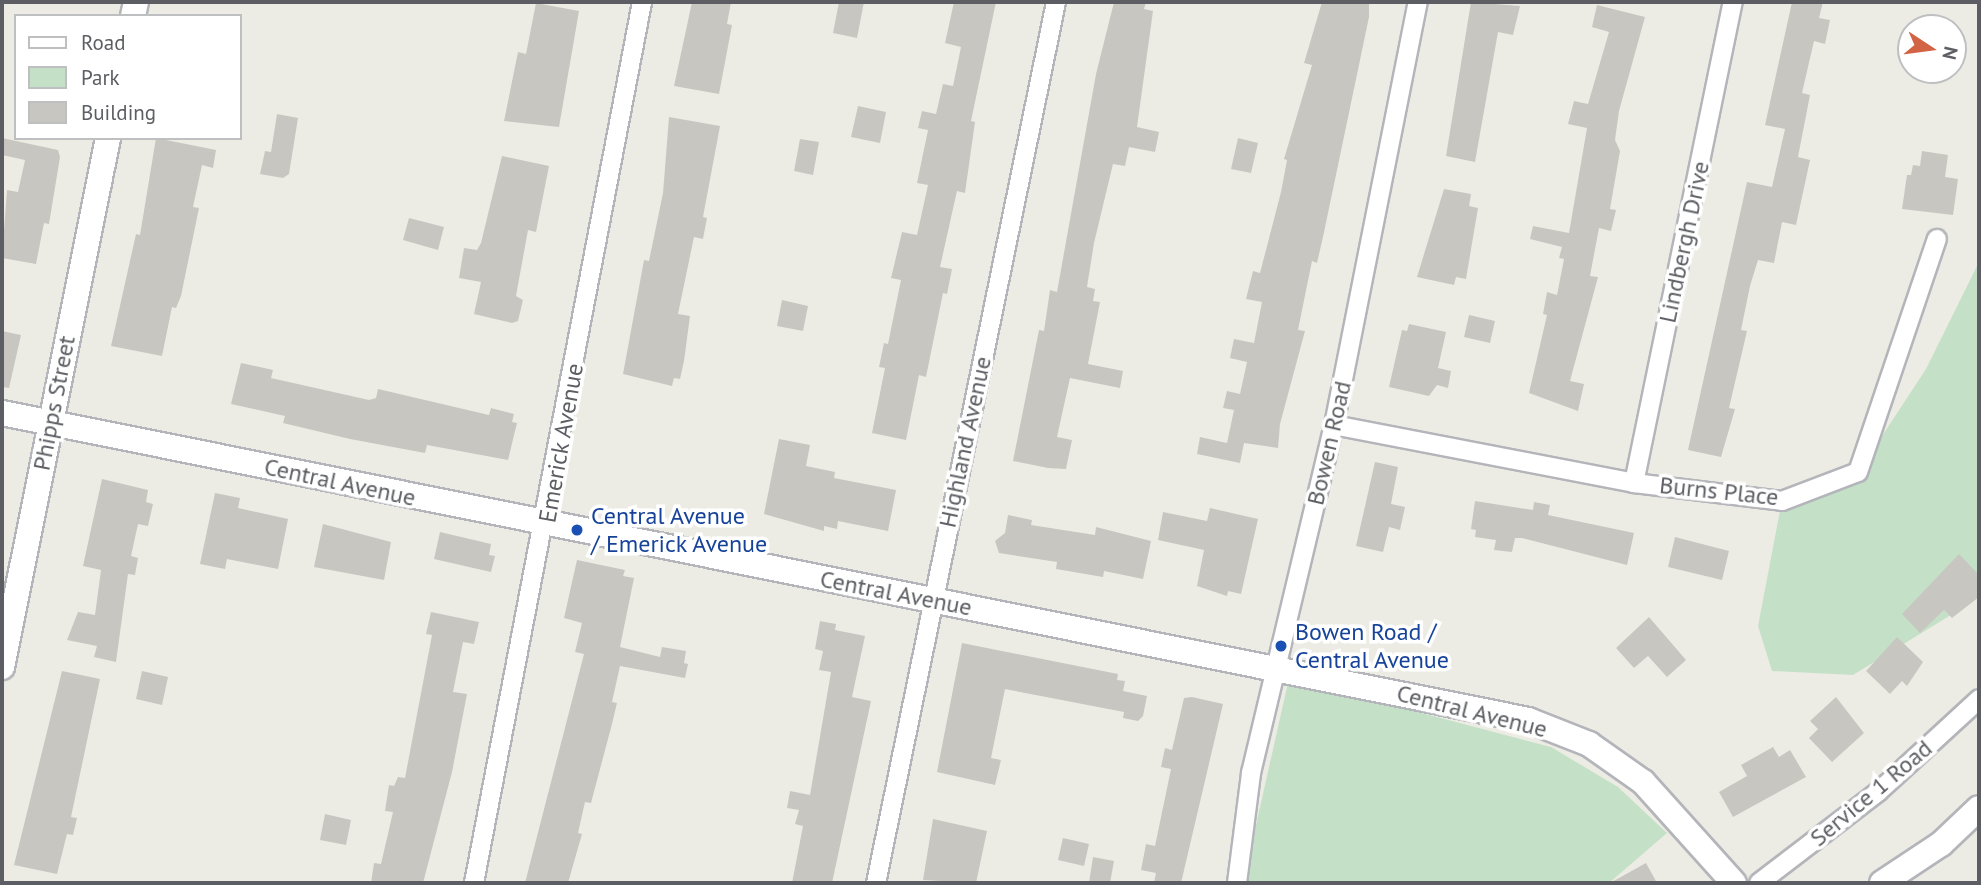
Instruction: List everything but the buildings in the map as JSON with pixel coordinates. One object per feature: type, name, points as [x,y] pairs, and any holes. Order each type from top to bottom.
[{"type":"main road","name":"Phipps Street","points":[[2,667],[108,140]]},
{"type":"main road","name":"Central Avenue","points":[[2,413],[932,601],[1276,666],[1528,720],[1589,744],[1643,782],[1734,883]]},
{"type":"main road","points":[[1882,883],[1941,844],[1979,808]]},
{"type":"street","name":"Emerick Avenue","points":[[474,883],[546,524],[642,2]]},
{"type":"street","name":"Highland Avenue","points":[[876,883],[1056,2]]},
{"type":"street","name":"Bowen Road","points":[[1237,883],[1251,773],[1334,425],[1418,2]]},
{"type":"street","name":"Lindbergh Drive","points":[[1634,482],[1733,2]]},
{"type":"street","name":"Burns Place","points":[[1334,425],[1634,482],[1782,501],[1858,472],[1937,239]]},
{"type":"street","name":"Service 1 Road","points":[[1759,883],[1878,792],[1979,699]]},
{"type":"green space","points":[[1979,262],[1979,587],[1959,610],[1853,675],[1772,671],[1758,626],[1782,500],[1859,471],[1926,369]]},
{"type":"green space","points":[[1289,678],[1551,747],[1618,787],[1667,833],[1609,883],[1243,883]]},
{"type":"place","name":"Central Avenue / Emerick Avenue","points":[[577,530]]},
{"type":"place","name":"Bowen Road / Central Avenue","points":[[1281,646]]}]
